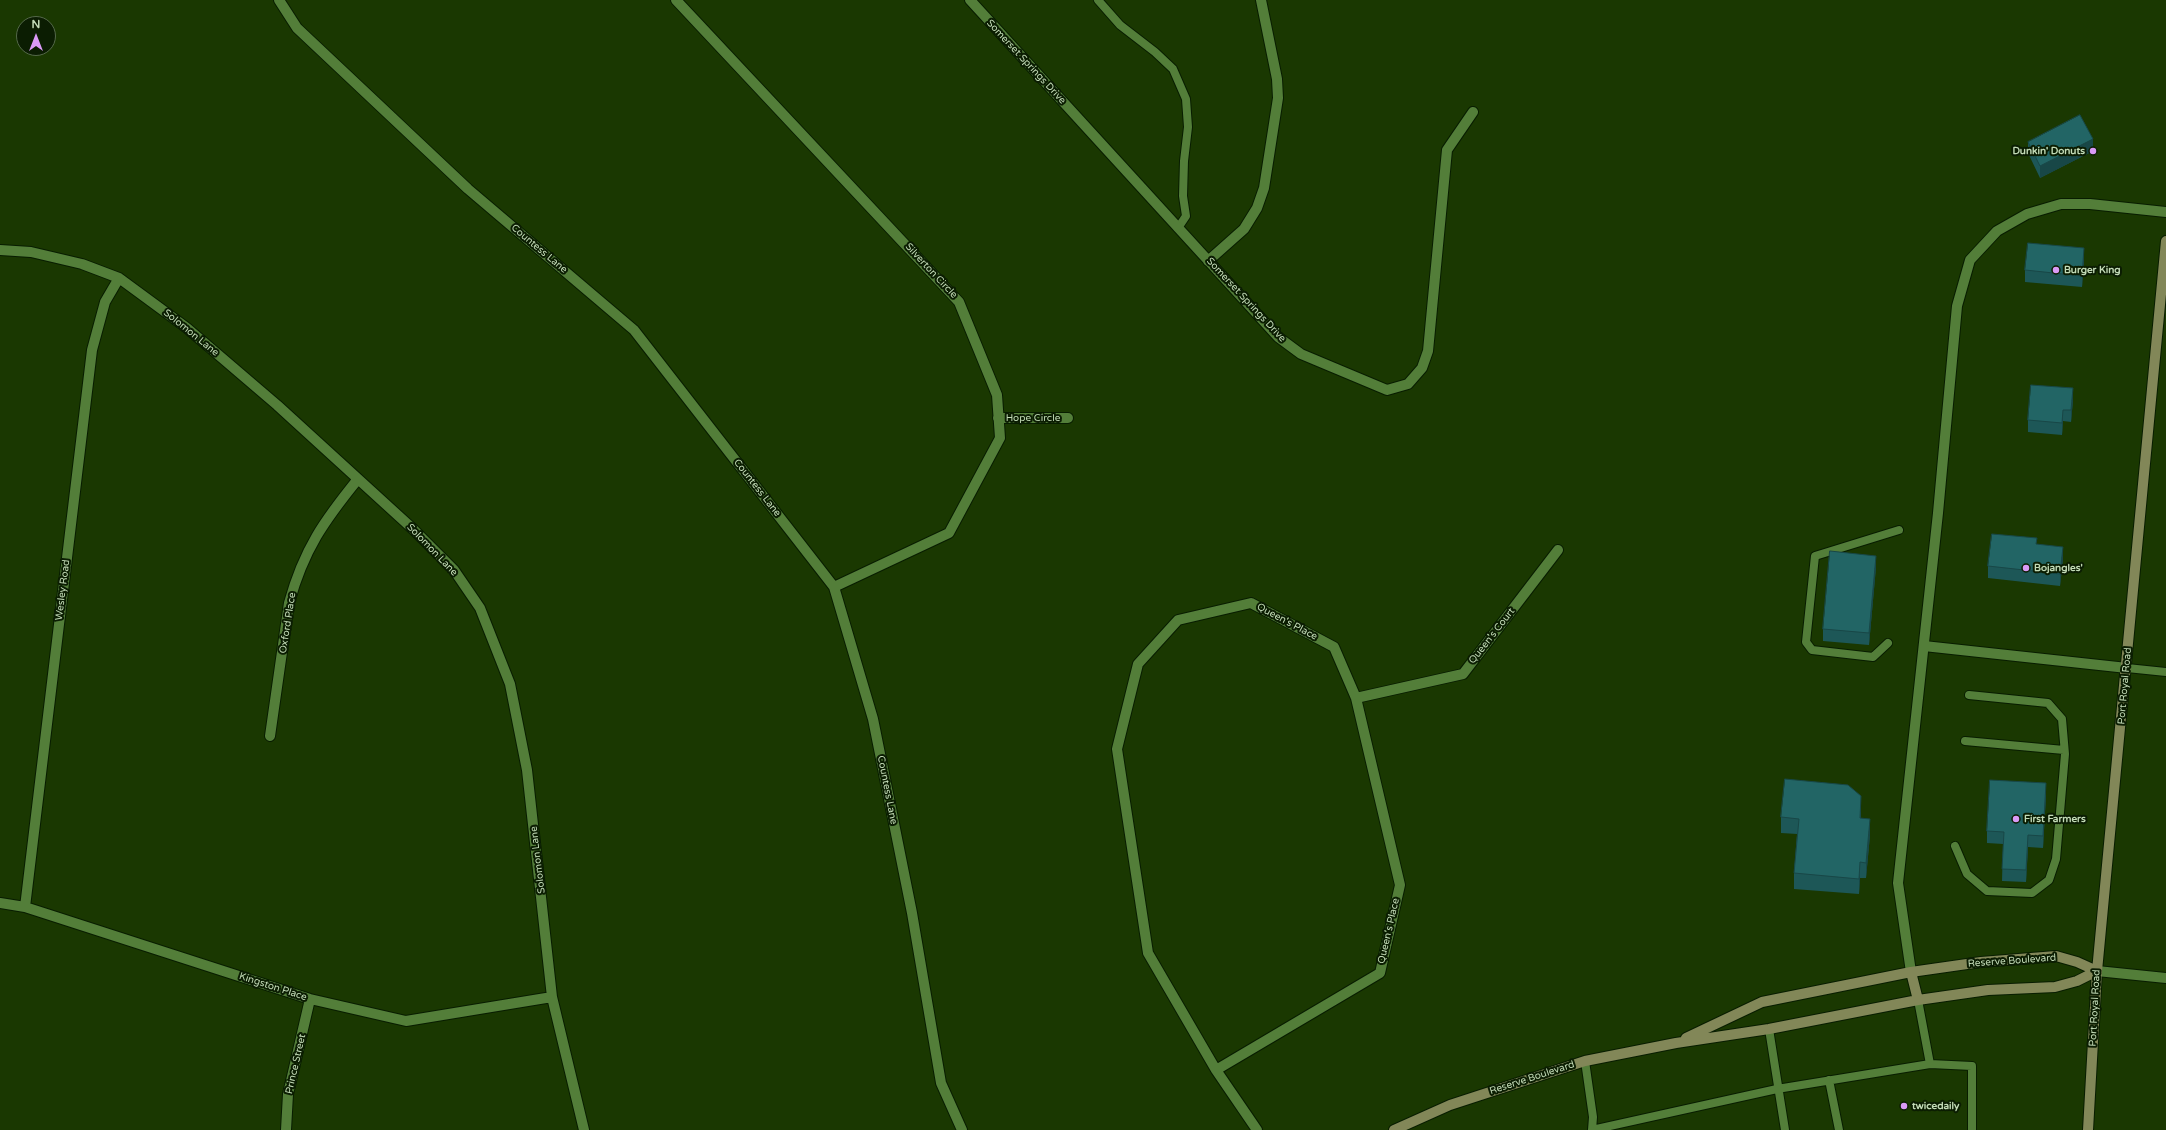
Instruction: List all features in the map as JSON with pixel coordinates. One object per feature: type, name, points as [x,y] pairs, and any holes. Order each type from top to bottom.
[{"type":"street","name":"Countess Lane","points":[[279,0],[297,28],[468,188],[634,330],[834,587],[873,719],[912,913],[942,1083],[962,1130]]},
{"type":"street","name":"Silverton Circle","points":[[676,0],[958,302],[997,395],[1000,438],[949,533],[834,587]]},
{"type":"street","name":"Somerset Springs Drive","points":[[970,0],[1278,337],[1301,354],[1386,390],[1408,384],[1422,368],[1428,351],[1447,150],[1473,112]]},
{"type":"street","points":[[1208,261],[1244,229],[1257,208],[1264,188],[1278,98],[1277,79],[1261,0]]},
{"type":"street","points":[[1918,1000],[1911,972],[1898,883],[1924,646],[1956,306],[1970,260],[1997,231],[2027,214],[2061,204],[2090,204],[2166,212]]},
{"type":"street","name":"Port Royal Road","points":[[2088,1130],[2097,971],[2127,668],[2143,467],[2166,241]]},
{"type":"street","name":"Solomon Lane","points":[[0,250],[31,252],[82,264],[119,278],[187,328],[278,405],[454,570],[480,608],[510,684],[527,770],[552,997],[584,1130]]},
{"type":"street","name":"Wesley Road","points":[[25,907],[92,350],[105,302],[119,278]]},
{"type":"street","name":"Hope Circle","points":[[998,418],[1068,418]]},
{"type":"street","name":"Oxford Place","points":[[270,736],[289,603],[295,582],[309,547],[326,520],[358,479]]},
{"type":"street","name":"Queen's Court","points":[[1356,698],[1463,674],[1558,550]]},
{"type":"street","name":"Queen's Place","points":[[1216,1070],[1380,973],[1400,885],[1356,698],[1334,647],[1251,603],[1178,620],[1138,664],[1116,749],[1148,953],[1216,1070],[1257,1130]]},
{"type":"street","points":[[1924,646],[2127,668]]},
{"type":"street","name":"Kingston Place","points":[[0,903],[25,907],[310,999],[406,1021],[552,997]]},
{"type":"street","name":"Reserve Boulevard","points":[[1676,1043],[1762,1002],[1911,972],[1981,962],[2056,956],[2077,962],[2097,971]]},
{"type":"street","points":[[2097,971],[2166,978]]},
{"type":"street","name":"Reserve Boulevard","points":[[1394,1130],[1450,1105],[1585,1061],[1676,1043],[1769,1029],[1918,1000],[1988,990],[2055,986],[2077,981],[2097,971]]},
{"type":"street","name":"Prince Street","points":[[286,1130],[288,1094],[310,999]]},
{"type":"lane","points":[[1098,0],[1120,26],[1155,52],[1172,69],[1186,99],[1188,127],[1184,161],[1183,196],[1186,216],[1178,228]]},
{"type":"lane","points":[[1888,643],[1873,657],[1812,650],[1806,642],[1815,556],[1899,530]]},
{"type":"lane","points":[[2127,668],[2166,672]]},
{"type":"lane","points":[[1955,846],[1967,874],[1987,891],[2032,893],[2049,880],[2056,859],[2065,752],[2062,719],[2048,703],[1970,695]]},
{"type":"lane","points":[[1965,741],[2065,752]]},
{"type":"lane","points":[[1918,1000],[1930,1064]]},
{"type":"lane","points":[[1769,1029],[1777,1089],[1785,1130]]},
{"type":"lane","points":[[1585,1061],[1593,1117],[1592,1130],[1777,1089],[1930,1064],[1972,1066],[1971,1130]]},
{"type":"lane","points":[[1830,1080],[1839,1130]]},
{"type":"building","points":[[2080,115],[2093,139],[2040,166],[2028,142]]},
{"type":"building","points":[[2028,243],[2084,248],[2082,276],[2025,270]]},
{"type":"building","points":[[2031,385],[2073,388],[2071,410],[2063,410],[2062,423],[2028,420]]},
{"type":"building","name":"Bojangles'","points":[[1992,534],[2037,538],[2036,544],[2063,547],[2060,574],[1988,566]]},
{"type":"building","points":[[1830,551],[1876,556],[1869,633],[1823,629]]},
{"type":"building","points":[[1785,779],[1848,785],[1861,796],[1860,818],[1870,819],[1866,863],[1860,862],[1859,879],[1794,873],[1799,819],[1781,817]]},
{"type":"building","name":"First Farmers","points":[[1990,780],[2046,783],[2043,836],[2028,835],[2026,870],[2002,869],[2004,832],[1987,831]]},
{"type":"place","name":"Dunkin' Donuts","points":[[2093,151]]},
{"type":"place","name":"Burger King","points":[[2056,270]]},
{"type":"place","name":"Bojangles'","points":[[2026,568]]},
{"type":"place","name":"First Farmers","points":[[2016,819]]},
{"type":"place","name":"twicedaily","points":[[1904,1106]]}]
